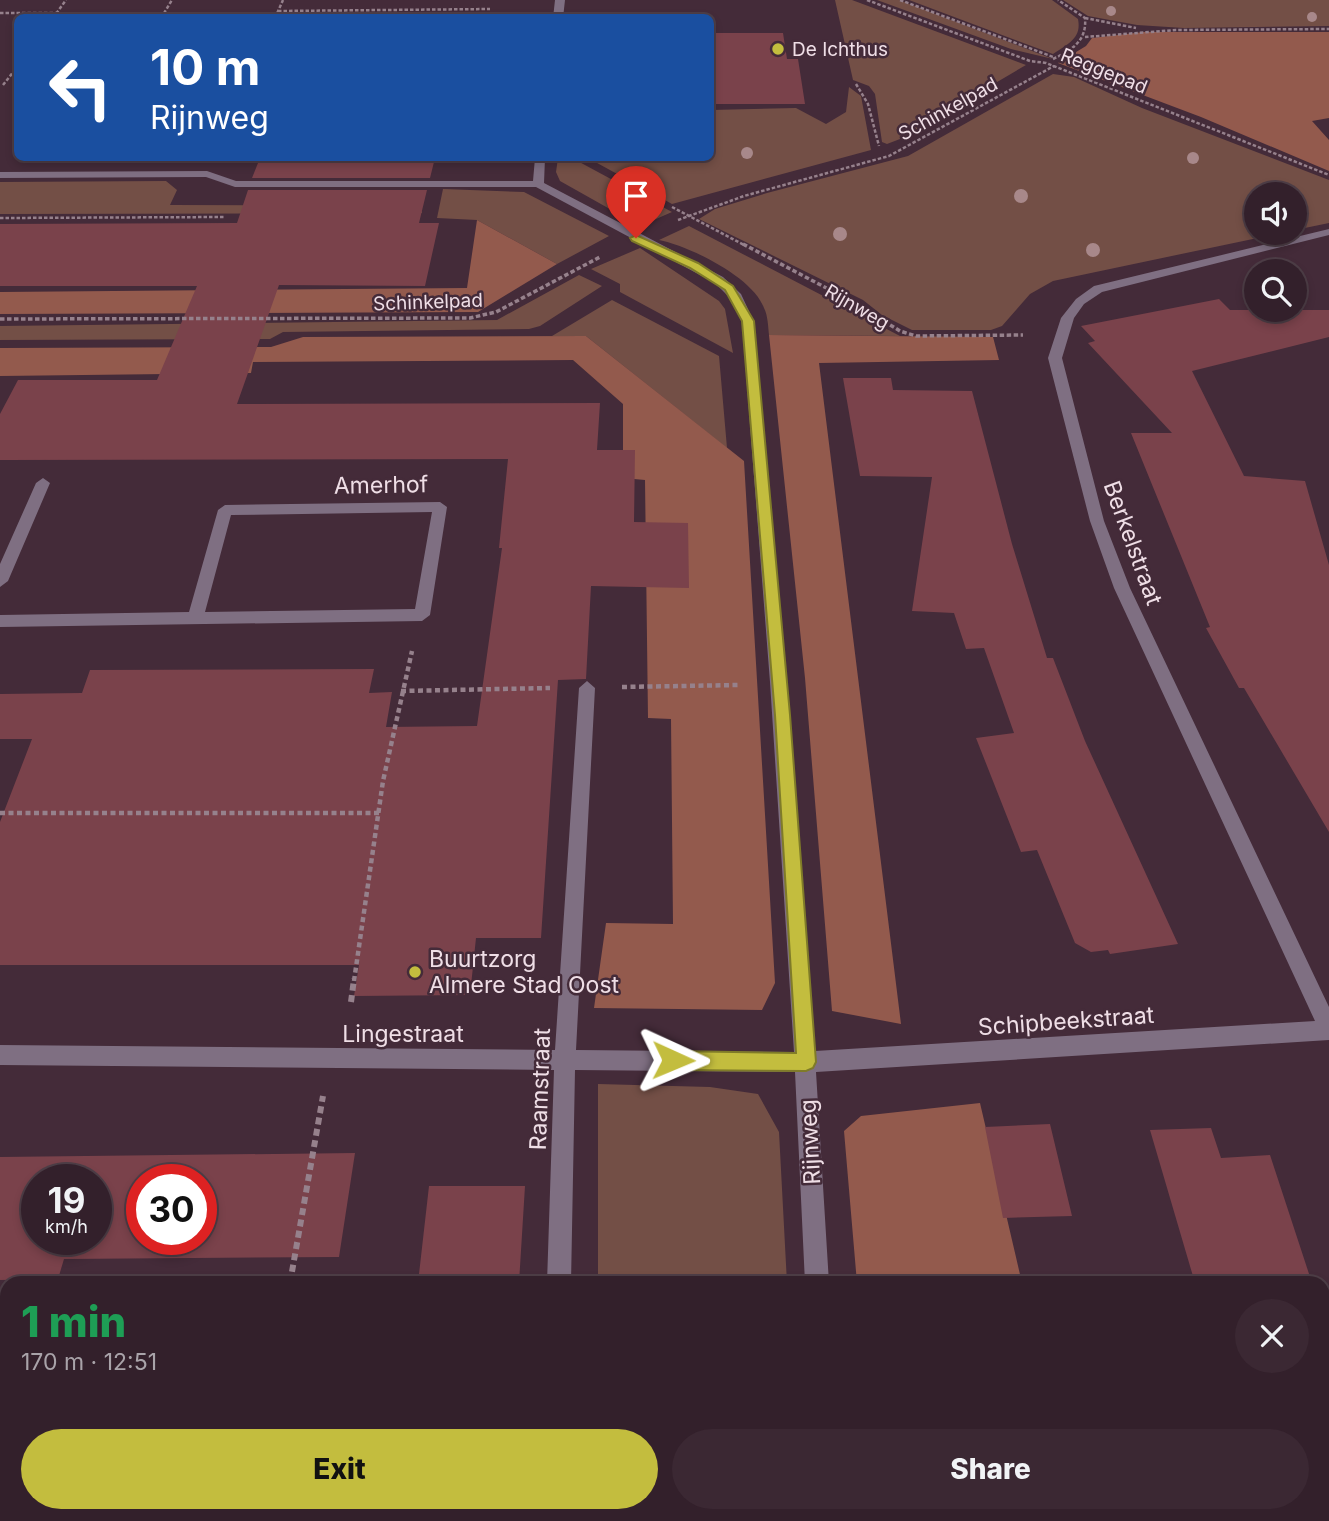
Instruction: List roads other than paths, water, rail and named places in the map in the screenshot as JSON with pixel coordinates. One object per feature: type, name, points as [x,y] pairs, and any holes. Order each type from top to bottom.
[{"type":"street","points":[[0,175],[207,174],[235,184],[538,184],[540,161]]},
{"type":"street","name":"Rijnweg","points":[[538,184],[636,238],[694,266],[729,288],[748,321],[781,694],[806,1062],[817,1276]]},
{"type":"street","name":"Berkelstraat","points":[[1329,232],[1098,289],[1080,299],[1071,309],[1060,334],[1055,358],[1064,402],[1097,521],[1122,588],[1329,1030]]},
{"type":"street","points":[[0,581],[43,483]]},
{"type":"street","name":"Amerhof","points":[[440,507],[422,615],[195,619],[225,510],[440,507]]},
{"type":"street","points":[[0,621],[195,619]]},
{"type":"street","name":"Raamstraat","points":[[559,1276],[565,1059],[587,688]]},
{"type":"street","name":"Schipbeekstraat","points":[[806,1062],[1329,1030]]},
{"type":"street","name":"Lingestraat","points":[[0,1055],[806,1062]]},
{"type":"place","name":"De Ichthus","points":[[778,49]]},
{"type":"place","name":"Buurtzorg Almere Stad Oost","points":[[415,972]]}]
